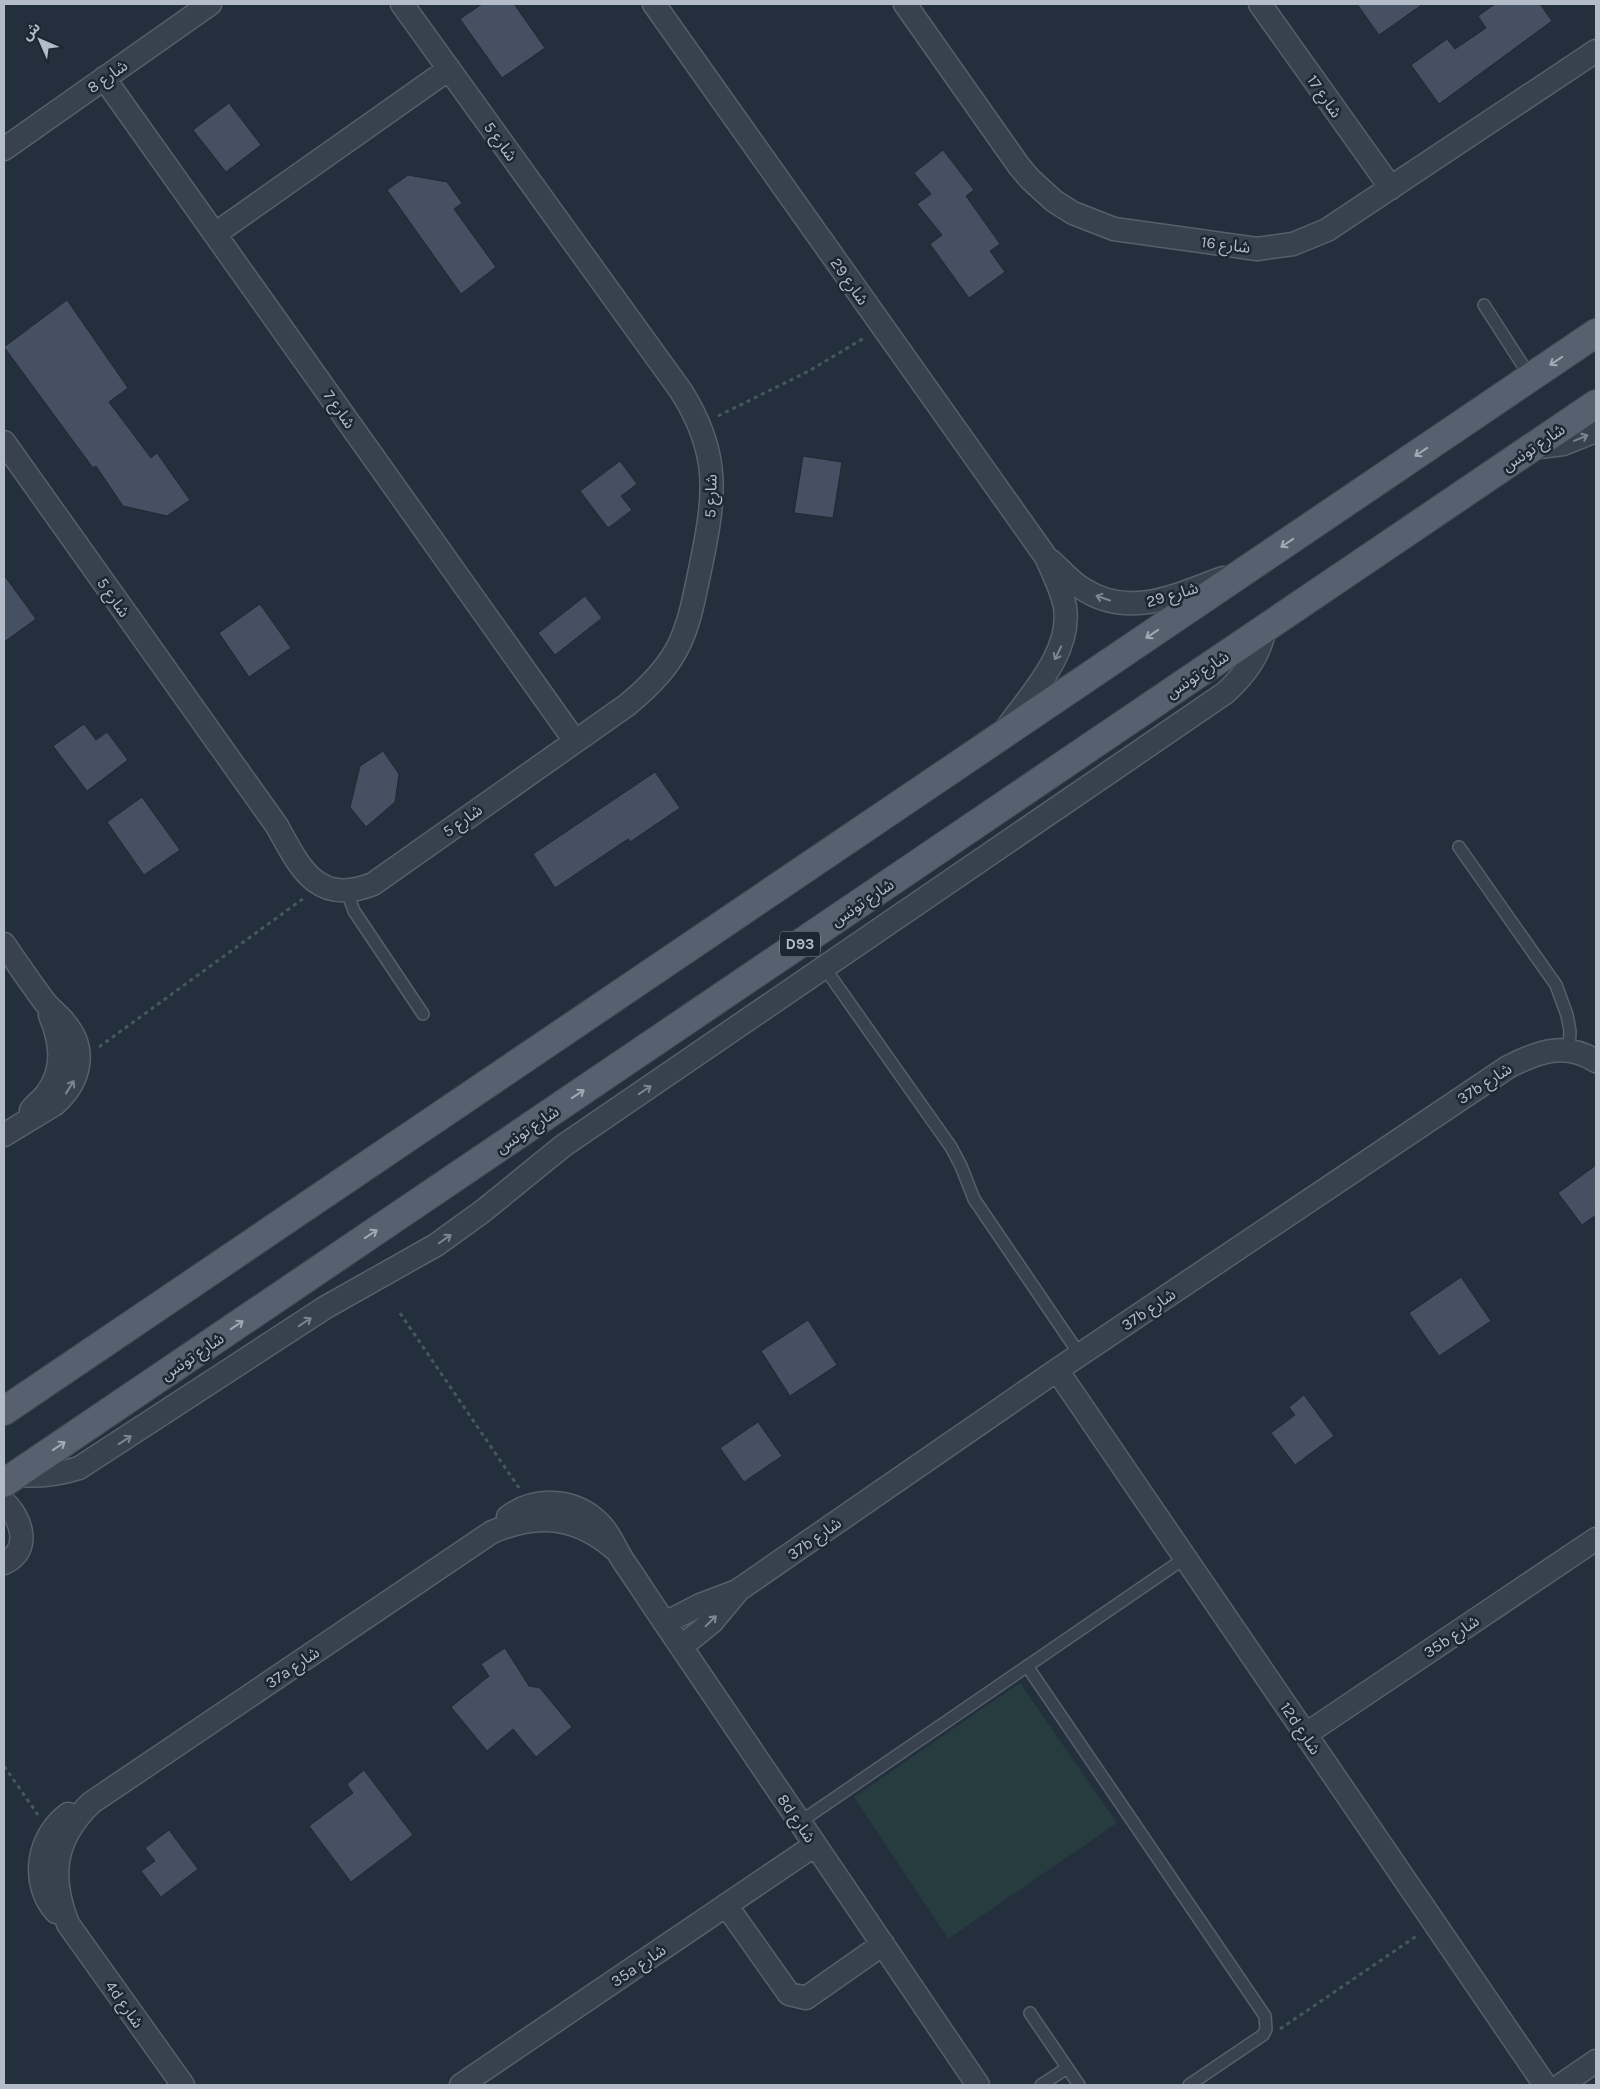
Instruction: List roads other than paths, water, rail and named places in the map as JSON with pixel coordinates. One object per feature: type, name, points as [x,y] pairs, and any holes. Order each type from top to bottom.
[{"type":"main road","points":[[4,1411],[1596,333]]},
{"type":"main road","name":"شارع تونس","points":[[10,1479],[1596,404]]},
{"type":"street","name":"شارع 8","points":[[4,149],[210,4]]},
{"type":"street","name":"شارع 5","points":[[4,442],[277,826],[300,868],[322,885],[337,890],[349,890],[373,884],[401,862],[627,705],[658,678],[671,661],[689,621],[711,517],[712,471],[708,448],[698,421],[681,391],[402,4]]},
{"type":"street","name":"شارع 29","points":[[654,4],[1046,557],[1066,609],[1064,635],[1057,657],[1001,736]]},
{"type":"street","name":"شارع 16","points":[[904,4],[1030,179],[1054,201],[1092,222],[1114,229],[1257,249],[1302,241],[1327,230],[1596,51]]},
{"type":"street","name":"شارع 17","points":[[1260,4],[1391,188]]},
{"type":"street","points":[[215,234],[449,69]]},
{"type":"street","name":"شارع 7","points":[[104,78],[575,741]]},
{"type":"street","points":[[1532,448],[1563,444],[1596,431]]},
{"type":"street","name":"شارع 29","points":[[1046,557],[1087,591],[1103,599],[1133,604],[1150,603],[1168,598],[1250,568]]},
{"type":"street","points":[[10,1479],[59,1475],[79,1468],[98,1458],[326,1307],[436,1245],[483,1211],[563,1146],[1225,693],[1248,671],[1256,658],[1265,628]]},
{"type":"street","name":"شارع 5","points":[[277,826],[315,865],[336,876],[360,875],[401,862]]},
{"type":"street","points":[[4,944],[45,1003],[72,1032],[80,1061],[73,1083],[62,1098],[10,1130]]},
{"type":"street","points":[[10,1130],[46,1094],[52,1085],[59,1067],[58,1035],[45,1003]]},
{"type":"street","points":[[1569,1049],[1586,1054],[1596,1060]]},
{"type":"street","name":"37b شارع","points":[[665,1623],[700,1605],[737,1592],[1057,1370],[1508,1067],[1538,1054],[1569,1049]]},
{"type":"street","name":"12d شارع","points":[[1057,1370],[1545,2085]]},
{"type":"street","points":[[4,1502],[18,1520],[22,1530],[22,1539],[15,1556],[4,1563]]},
{"type":"street","name":"37a شارع","points":[[49,1861],[50,1832],[72,1811],[91,1803],[492,1532],[509,1515],[531,1505],[557,1511]]},
{"type":"street","name":"37a شارع","points":[[492,1532],[557,1511]]},
{"type":"street","name":"8d شارع","points":[[557,1511],[574,1524],[589,1530],[616,1550],[978,2085]]},
{"type":"street","name":"35b شارع","points":[[1306,1734],[1596,1539]]},
{"type":"street","name":"37b شارع","points":[[681,1647],[712,1622],[737,1592]]},
{"type":"street","name":"37a شارع","points":[[49,1861],[60,1848],[72,1824],[91,1803]]},
{"type":"street","name":"35a شارع","points":[[461,2085],[815,1845]]},
{"type":"street","name":"4d شارع","points":[[49,1861],[41,1880],[47,1900],[68,1924],[183,2085]]},
{"type":"street","points":[[726,1905],[789,1994],[806,1998],[882,1944]]},
{"type":"street","points":[[1561,2085],[1596,2061]]},
{"type":"lane","points":[[1484,305],[1531,378]]},
{"type":"lane","points":[[1459,847],[1556,985],[1567,1015],[1570,1031],[1569,1049]]},
{"type":"lane","points":[[349,890],[349,897],[354,912],[423,1014]]},
{"type":"lane","points":[[824,967],[951,1147],[974,1199],[1080,1355]]},
{"type":"lane","points":[[800,1822],[1185,1558]]},
{"type":"lane","points":[[1027,1666],[1265,2016],[1266,2029],[1257,2040],[1189,2085]]},
{"type":"lane","points":[[1030,2013],[1078,2085]]},
{"type":"lane","points":[[1041,2085],[1067,2068]]}]
